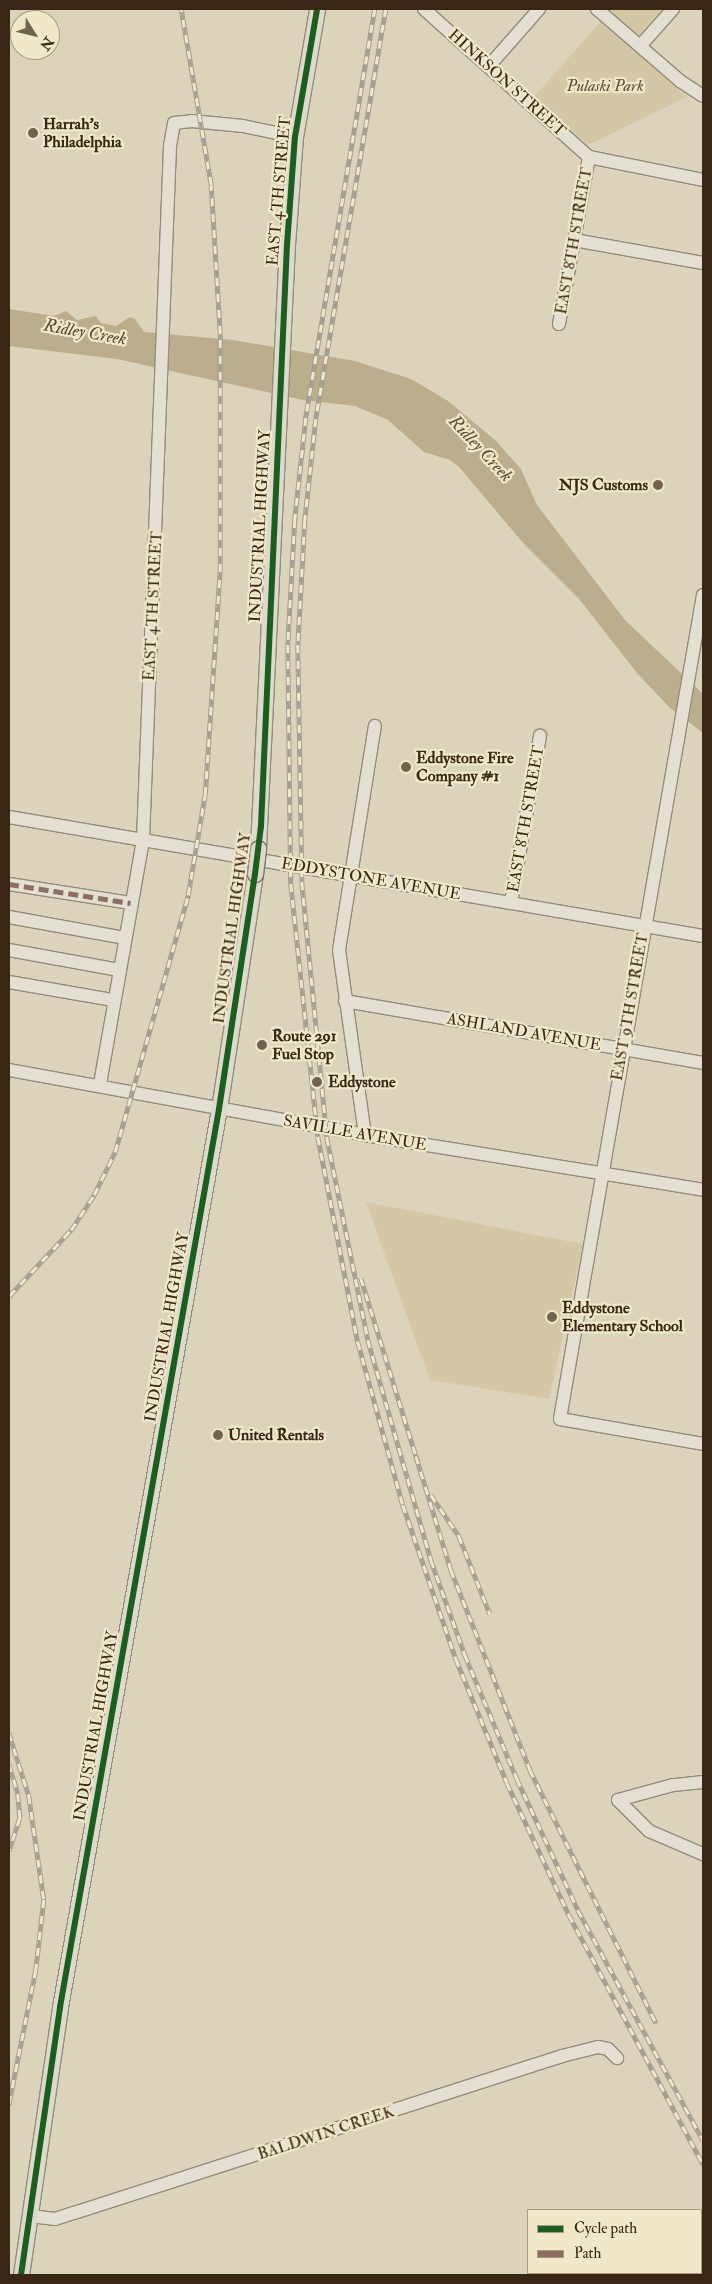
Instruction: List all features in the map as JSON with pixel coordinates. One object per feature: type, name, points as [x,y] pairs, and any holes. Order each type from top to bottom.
[{"type":"main road","name":"EAST 4TH STREET","points":[[281,377],[295,137],[317,9]]},
{"type":"main road","name":"INDUSTRIAL HIGHWAY","points":[[21,2275],[32,2216],[60,2007],[220,1109],[256,874],[281,377]]},
{"type":"street","name":"HINKSON STREET","points":[[424,9],[589,157]]},
{"type":"street","points":[[489,66],[539,9]]},
{"type":"street","points":[[597,9],[641,45],[680,82],[703,96]]},
{"type":"street","points":[[641,45],[673,9]]},
{"type":"street","name":"EAST 4TH STREET","points":[[100,1084],[113,1000],[143,840],[163,393],[170,146],[174,123],[192,121],[243,126],[295,137]]},
{"type":"street","points":[[589,157],[703,180]]},
{"type":"street","name":"EAST 8TH STREET","points":[[559,324],[589,157]]},
{"type":"street","points":[[574,240],[703,262]]},
{"type":"street","name":"EAST 9TH STREET","points":[[703,595],[560,1419],[703,1444]]},
{"type":"street","points":[[365,1135],[338,950],[352,876],[375,726]]},
{"type":"street","name":"EAST 8TH STREET","points":[[511,902],[540,735]]},
{"type":"street","name":"EDDYSTONE AVENUE","points":[[9,817],[703,936]]},
{"type":"street","points":[[9,884],[131,903]]},
{"type":"street","points":[[9,917],[124,938]]},
{"type":"street","points":[[9,950],[119,970]]},
{"type":"street","points":[[9,982],[113,1000]]},
{"type":"street","name":"ASHLAND AVENUE","points":[[344,1001],[703,1063]]},
{"type":"street","name":"SAVILLE AVENUE","points":[[9,1070],[100,1084],[220,1109],[365,1135],[602,1172],[703,1190]]},
{"type":"street","points":[[703,1782],[673,1785],[618,1800],[649,1831],[703,1854]]},
{"type":"street","name":"BALDWIN CREEK","points":[[32,2216],[55,2219],[562,2056],[598,2047],[608,2049],[617,2058]]},
{"type":"green space","points":[[612,9],[662,9],[638,36],[610,12]]},
{"type":"green space","name":"Pulaski Park","points":[[601,21],[687,97],[588,145],[534,97]]},
{"type":"green space","points":[[366,1202],[583,1244],[549,1399],[430,1380]]},
{"type":"water","name":"Ridley Creek","points":[[9,309],[54,316],[66,311],[77,320],[96,316],[101,323],[116,326],[130,317],[135,319],[144,332],[233,340],[355,361],[411,379],[448,401],[495,440],[521,469],[537,505],[625,620],[703,694],[703,733],[670,708],[637,673],[580,600],[524,544],[459,467],[450,460],[424,452],[388,420],[355,406],[303,400],[117,359],[9,346]]},
{"type":"railway","points":[[9,1296],[71,1230],[94,1195],[115,1152],[188,895],[205,795],[220,572],[220,334],[211,185],[181,9]]},
{"type":"railway","points":[[375,9],[306,418],[295,520],[288,645],[291,884],[318,1137],[358,1342],[403,1505],[456,1659],[507,1783],[569,1915],[703,2164]]},
{"type":"railway","points":[[386,9],[316,419],[305,521],[298,645],[302,882],[327,1138],[368,1340],[431,1560],[465,1655],[517,1779],[578,1910],[703,2140]]},
{"type":"railway","points":[[361,1278],[418,1462]]},
{"type":"railway","points":[[416,1456],[451,1570],[530,1770],[656,2023]]},
{"type":"railway","points":[[431,1495],[459,1536],[490,1614]]},
{"type":"railway","points":[[9,1733],[29,1796],[44,1900],[36,1970],[9,2105]]},
{"type":"railway","points":[[9,1764],[18,1794],[20,1818],[9,1851]]},
{"type":"marked path","points":[[9,884],[131,903]]},
{"type":"cycle path","points":[[21,2275],[60,2007],[219,1109],[255,874],[261,826],[287,245],[295,137],[317,9]]},
{"type":"place","name":"Harrah's Philadelphia","points":[[33,133]]},
{"type":"place","name":"NJS Customs","points":[[658,485]]},
{"type":"place","name":"Eddystone Fire Company #1","points":[[406,767]]},
{"type":"place","name":"Route 291 Fuel Stop","points":[[262,1045]]},
{"type":"place","name":"Eddystone","points":[[317,1082]]},
{"type":"place","name":"Eddystone Elementary School","points":[[552,1317]]},
{"type":"place","name":"United Rentals","points":[[218,1435]]}]
